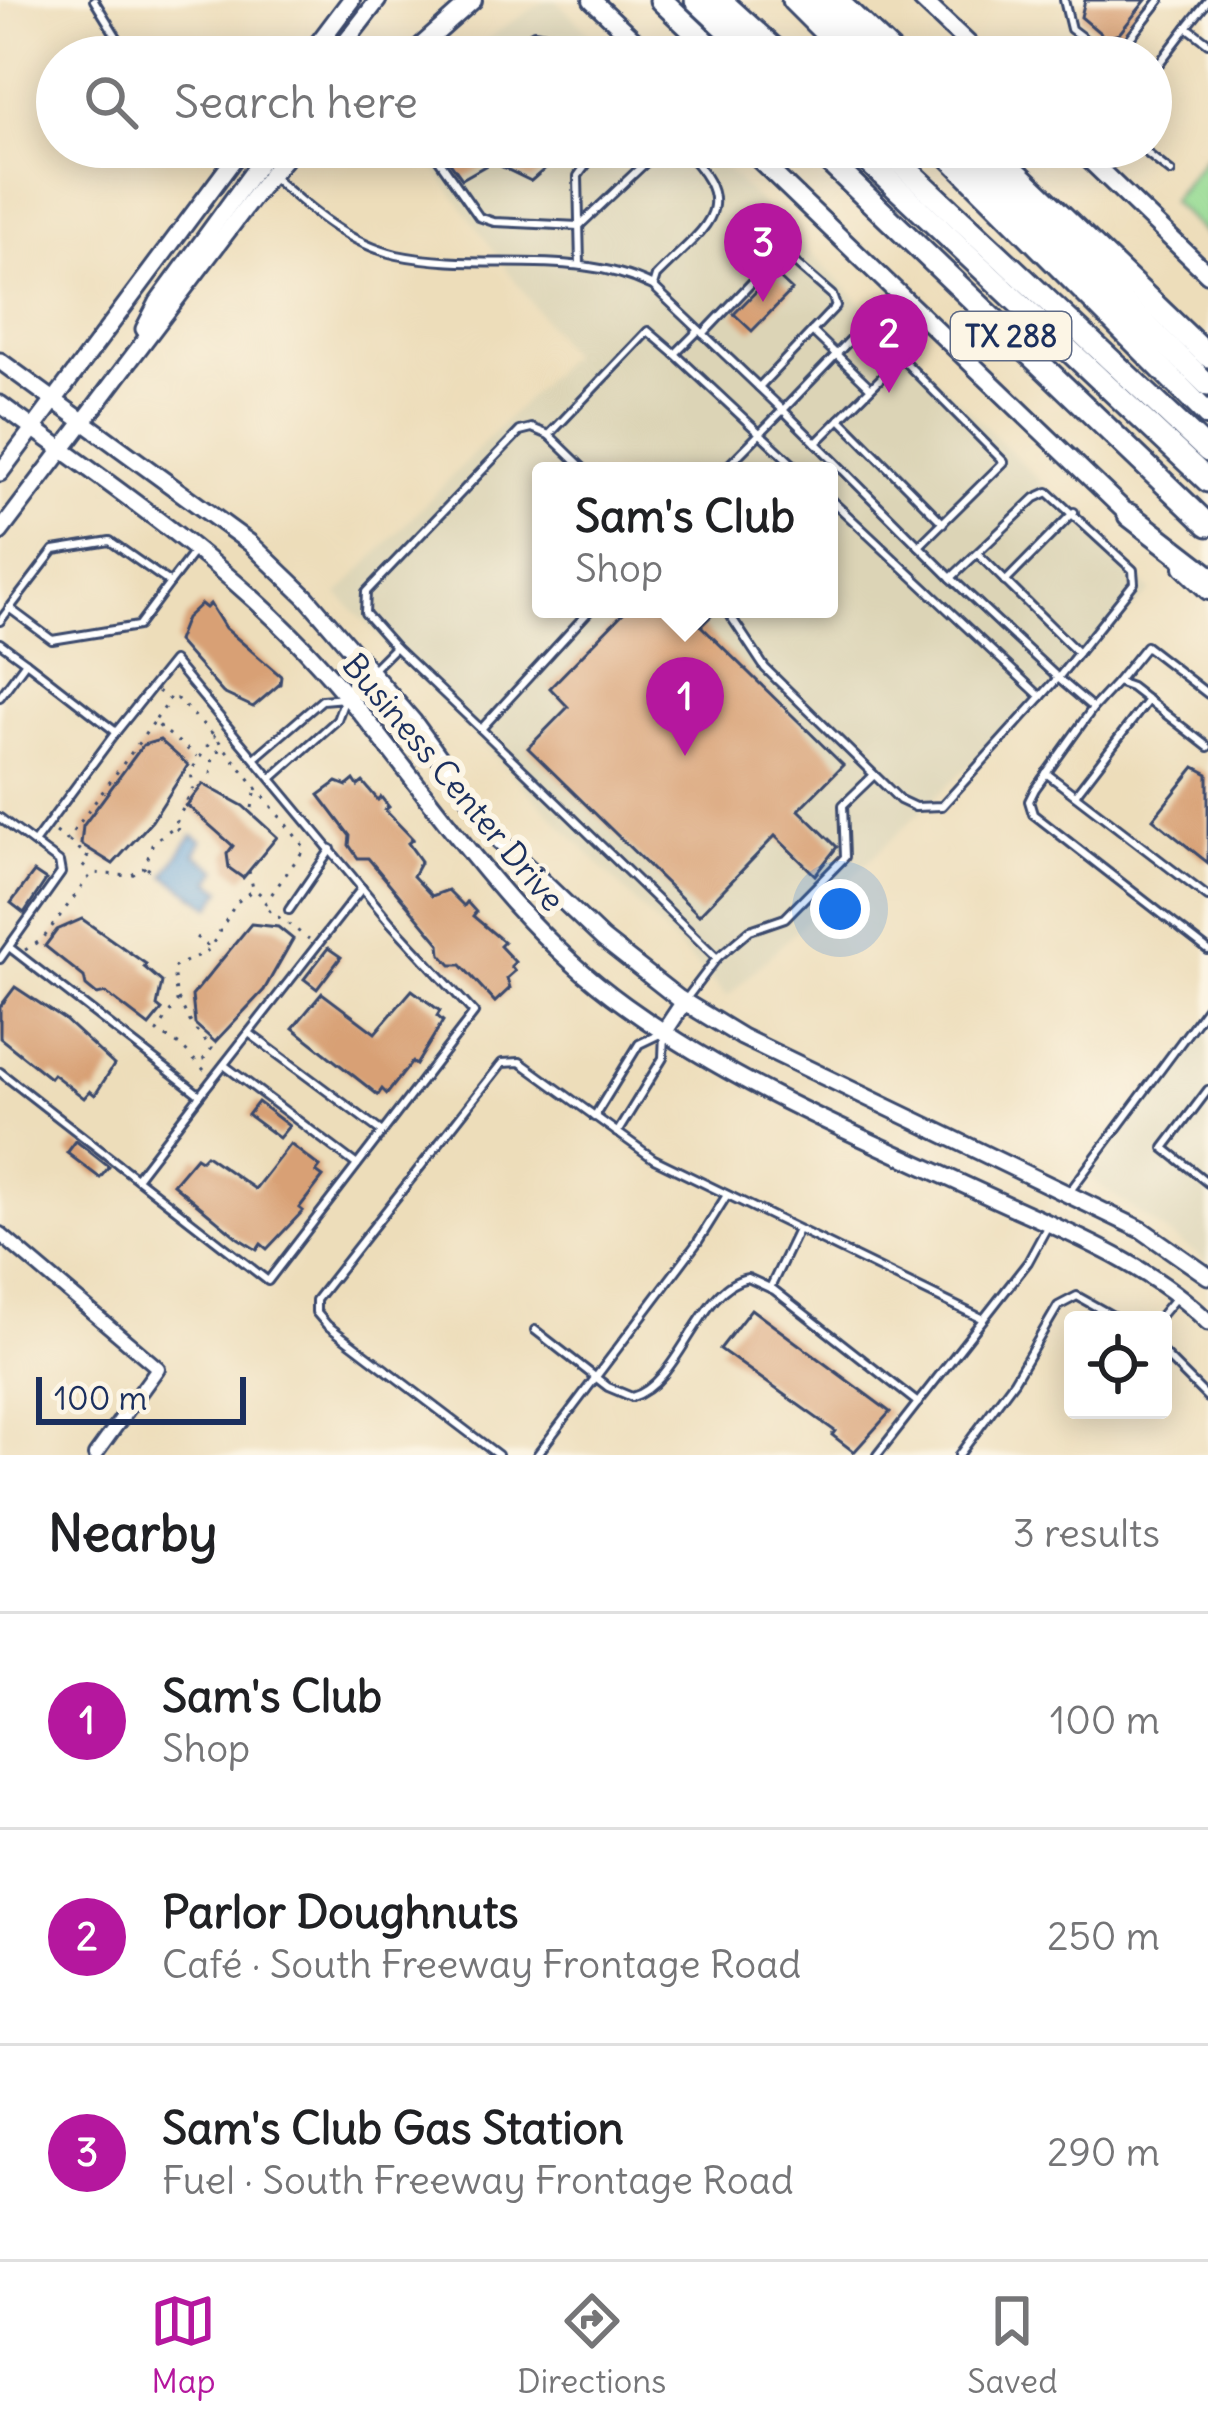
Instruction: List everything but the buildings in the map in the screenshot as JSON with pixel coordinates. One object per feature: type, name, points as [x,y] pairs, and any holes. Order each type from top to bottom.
[{"type":"highway","points":[[662,0],[699,36]]},
{"type":"highway","points":[[696,0],[735,36]]},
{"type":"highway","points":[[720,0],[760,36]]},
{"type":"highway","points":[[793,0],[829,36]]},
{"type":"highway","points":[[813,0],[851,36]]},
{"type":"highway","points":[[836,0],[874,36]]},
{"type":"highway","name":"TX 288","points":[[836,168],[1208,525]]},
{"type":"highway","points":[[875,168],[1208,481]]},
{"type":"highway","points":[[905,168],[1208,451]]},
{"type":"highway","points":[[961,168],[1208,415]]},
{"type":"highway","points":[[985,168],[1208,385]]},
{"type":"highway","points":[[1012,168],[1208,356]]},
{"type":"highway","points":[[1129,515],[1208,576]]},
{"type":"main road","points":[[324,36],[352,0]]},
{"type":"main road","points":[[433,36],[473,0]]},
{"type":"main road","points":[[592,0],[630,36]]},
{"type":"main road","points":[[922,0],[960,36]]},
{"type":"main road","points":[[270,175],[276,168]]},
{"type":"main road","points":[[768,168],[1208,592]]},
{"type":"main road","points":[[1098,168],[1208,274]]},
{"type":"street","points":[[350,36],[378,0]]},
{"type":"street","points":[[0,473],[226,168]]},
{"type":"street","points":[[116,378],[158,302],[256,168]]},
{"type":"street","points":[[0,532],[270,175]]},
{"type":"street","name":"Business Center Drive","points":[[0,362],[250,543],[370,671],[500,841],[603,939],[684,1002],[742,1037],[1142,1230],[1205,1268]]},
{"type":"street","name":"Business Center Drive","points":[[0,404],[196,550],[306,650],[507,899],[550,944],[664,1032],[804,1110],[1048,1224],[1178,1294],[1208,1322]]},
{"type":"street","points":[[345,698],[370,671]]},
{"type":"street","points":[[664,1032],[684,1002]]},
{"type":"street","points":[[0,1234],[158,1368],[95,1455]]},
{"type":"street","points":[[1178,1294],[1205,1268]]},
{"type":"lane","points":[[94,0],[116,36]]},
{"type":"lane","points":[[1064,0],[1071,29],[1082,36]]},
{"type":"lane","points":[[1132,36],[1160,0]]},
{"type":"lane","points":[[1172,47],[1208,2]]},
{"type":"lane","points":[[1187,27],[1208,43]]},
{"type":"lane","points":[[445,168],[479,217],[494,222],[579,226],[640,168]]},
{"type":"lane","points":[[580,266],[578,176],[584,168]]},
{"type":"lane","points":[[653,286],[656,276],[714,211],[716,190],[702,168]]},
{"type":"lane","points":[[1166,168],[1171,172]]},
{"type":"lane","points":[[270,175],[322,220],[398,255],[580,266],[653,286],[835,462]]},
{"type":"lane","points":[[675,354],[776,257],[786,255],[832,295],[836,306],[759,387]]},
{"type":"lane","points":[[732,462],[896,292]]},
{"type":"lane","points":[[549,436],[648,331],[790,462]]},
{"type":"lane","points":[[812,331],[871,388]]},
{"type":"lane","points":[[816,443],[901,358],[1004,461],[919,546]]},
{"type":"lane","points":[[840,419],[943,523]]},
{"type":"lane","points":[[576,462],[549,436],[532,428],[520,431],[366,592],[365,613],[717,958]]},
{"type":"lane","points":[[838,465],[1093,708]]},
{"type":"lane","points":[[732,618],[765,668],[874,775],[915,807],[942,806],[1058,678],[1134,583],[1127,560],[1048,492],[1035,498],[952,578]]},
{"type":"lane","points":[[838,506],[1041,697]]},
{"type":"lane","points":[[1005,582],[1074,512]]},
{"type":"lane","points":[[0,621],[54,550],[110,541],[170,583]]},
{"type":"lane","points":[[9,608],[52,640],[138,626],[196,550]]},
{"type":"lane","points":[[979,555],[1078,653]]},
{"type":"lane","points":[[481,729],[583,618]]},
{"type":"lane","points":[[0,643],[116,732]]},
{"type":"lane","points":[[1208,694],[1146,646],[1093,708],[1029,801],[1033,814],[1208,950]]},
{"type":"lane","points":[[370,671],[395,647]]},
{"type":"lane","points":[[0,1072],[268,1281],[474,1013],[362,888],[173,661],[34,843]]},
{"type":"lane","points":[[0,697],[26,662]]},
{"type":"lane","points":[[1118,682],[1208,746]]},
{"type":"lane","points":[[256,757],[322,700],[345,698],[337,720],[273,777]]},
{"type":"lane","points":[[1076,795],[1148,700]]},
{"type":"lane","points":[[1046,773],[1208,897]]},
{"type":"lane","points":[[684,1002],[717,958],[750,930],[785,918],[845,856],[843,805],[874,775]]},
{"type":"lane","points":[[0,818],[59,862],[61,873],[0,959]]},
{"type":"lane","points":[[289,910],[331,849]]},
{"type":"lane","points":[[136,1178],[362,888]]},
{"type":"lane","points":[[10,947],[200,1095]]},
{"type":"lane","points":[[1068,1195],[1208,1006]]},
{"type":"lane","points":[[594,1117],[639,1044],[664,1032],[663,1058],[617,1133]]},
{"type":"lane","points":[[249,1033],[382,1132]]},
{"type":"lane","points":[[498,1455],[328,1325],[316,1312],[316,1300],[502,1063],[520,1062],[654,1159],[982,1319]]},
{"type":"lane","points":[[224,1065],[357,1165]]},
{"type":"lane","points":[[1208,1090],[1164,1148],[1208,1183]]},
{"type":"lane","points":[[537,1455],[727,1195]]},
{"type":"lane","points":[[877,1455],[1028,1262],[1048,1224]]},
{"type":"lane","points":[[770,1288],[798,1229]]},
{"type":"lane","points":[[535,1330],[622,1395],[645,1394],[728,1286],[748,1278],[770,1288],[918,1402]]},
{"type":"lane","points":[[1164,1311],[1178,1294]]},
{"type":"lane","points":[[959,1455],[1014,1381],[1058,1306],[1077,1296],[1104,1311]]},
{"type":"lane","points":[[1172,1362],[1208,1398]]},
{"type":"path","points":[[67,840],[154,722],[192,682]]},
{"type":"path","points":[[152,687],[214,735],[305,848],[264,909],[317,946]]},
{"type":"path","points":[[47,825],[88,856],[82,865],[92,873],[130,876],[145,866],[153,842],[174,827],[198,758],[226,721]]},
{"type":"path","points":[[154,722],[198,758]]},
{"type":"path","points":[[212,774],[213,756],[223,746]]},
{"type":"path","points":[[252,808],[257,788]]},
{"type":"path","points":[[183,804],[195,812]]},
{"type":"path","points":[[174,827],[185,835]]},
{"type":"path","points":[[145,866],[155,874]]},
{"type":"path","points":[[249,871],[254,890],[267,900]]},
{"type":"path","points":[[18,953],[42,940],[92,873]]},
{"type":"path","points":[[199,1065],[212,1048],[198,1035],[178,998],[173,968],[210,949],[234,905],[254,890]]},
{"type":"path","points":[[226,899],[234,905]]},
{"type":"path","points":[[196,937],[210,949]]},
{"type":"path","points":[[178,998],[157,1033],[180,1045],[214,1078]]},
{"type":"shaded area","points":[[546,0],[556,0],[592,36],[491,36]]},
{"type":"shaded area","points":[[434,168],[725,168],[1151,591],[727,997],[338,594],[569,355]]},
{"type":"shaded area","points":[[1208,1020],[1208,1262],[1090,1178]]},
{"type":"green space","points":[[1208,154],[1208,237],[1171,201]]},
{"type":"water","points":[[192,835],[202,841],[195,854],[218,870],[210,881],[222,890],[211,907],[165,875]]},
{"type":"place","name":"Sam's Club Gas Station","points":[[763,302]]},
{"type":"place","name":"Parlor Doughnuts","points":[[889,393]]},
{"type":"place","name":"Sam's Club","points":[[685,756]]}]
